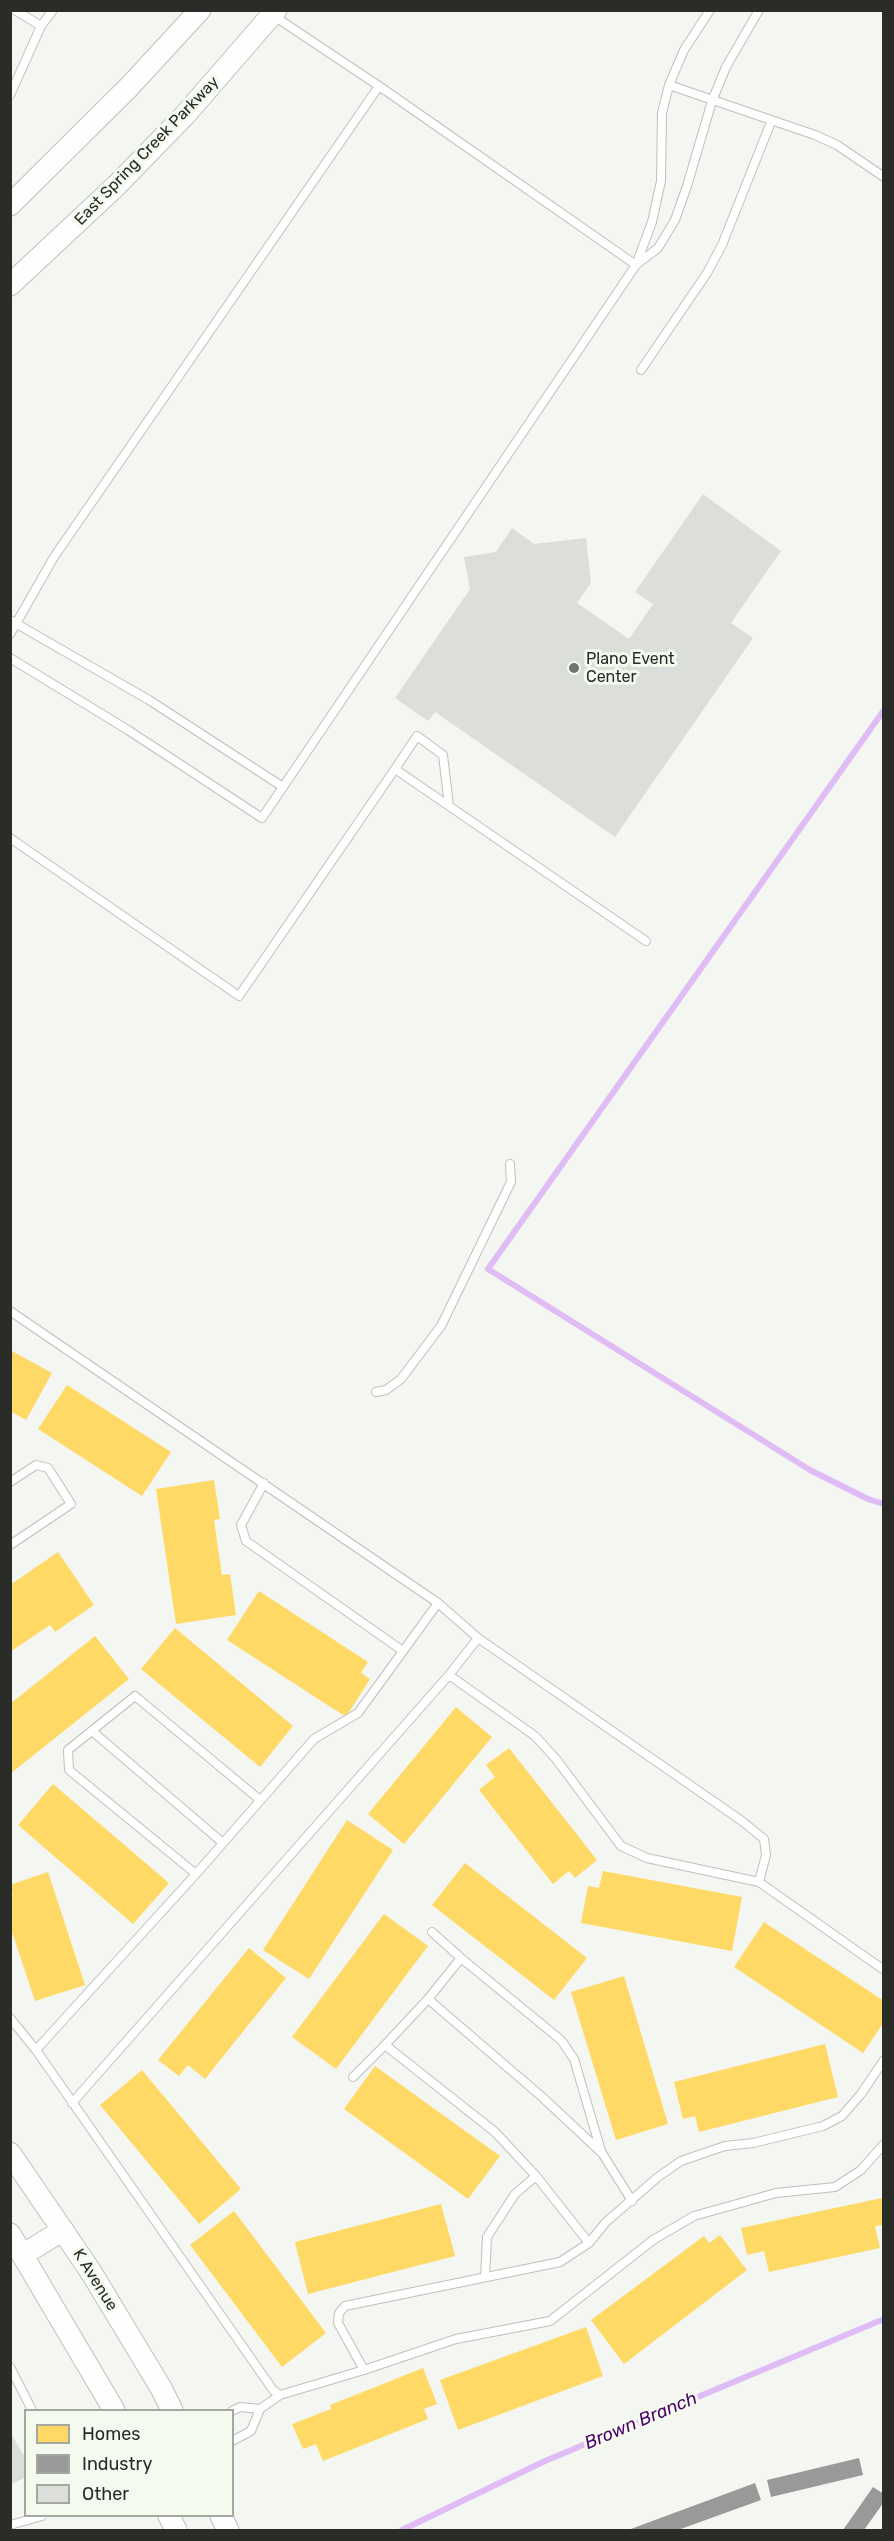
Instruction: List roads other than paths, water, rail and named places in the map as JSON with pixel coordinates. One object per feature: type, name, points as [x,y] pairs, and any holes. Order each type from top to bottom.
[{"type":"main road","points":[[10,205],[129,87],[200,10]]},
{"type":"main road","name":"East Spring Creek Parkway","points":[[10,285],[117,185],[185,116],[274,13]]},
{"type":"main road","name":"K Avenue","points":[[10,2153],[102,2290],[161,2388],[171,2409]]},
{"type":"main road","points":[[21,2257],[63,2230]]},
{"type":"main road","points":[[10,2234],[21,2257],[113,2409]]},
{"type":"lane","points":[[15,10],[41,26]]},
{"type":"lane","points":[[10,95],[41,26],[53,10]]},
{"type":"lane","points":[[10,658],[128,730],[262,818],[636,265],[652,222],[661,181],[662,113],[669,86],[684,50],[710,10]]},
{"type":"lane","points":[[636,265],[658,248],[675,220],[712,101],[726,67],[759,10]]},
{"type":"lane","points":[[274,13],[636,265]]},
{"type":"lane","points":[[10,634],[14,622],[54,557],[379,86]]},
{"type":"lane","points":[[669,86],[815,135],[837,145],[884,177]]},
{"type":"lane","points":[[641,370],[707,273],[722,245],[771,122]]},
{"type":"lane","points":[[14,622],[149,700],[283,787]]},
{"type":"lane","points":[[10,838],[239,996],[417,736],[443,755],[449,806]]},
{"type":"lane","points":[[395,769],[646,941]]},
{"type":"lane","points":[[376,1392],[386,1390],[402,1379],[441,1326],[512,1182],[510,1164]]},
{"type":"lane","points":[[10,1311],[438,1603],[478,1638],[764,1839],[765,1854],[759,1882]]},
{"type":"lane","points":[[10,1482],[36,1466],[48,1468],[71,1504],[10,1545]]},
{"type":"lane","points":[[264,1483],[241,1524],[246,1541],[403,1651]]},
{"type":"lane","points":[[36,2050],[196,1874],[314,1739],[358,1713],[438,1603]]},
{"type":"lane","points":[[72,2103],[478,1638]]},
{"type":"lane","points":[[448,1675],[535,1736],[556,1759],[621,1846],[647,1858],[759,1882],[884,1970]]},
{"type":"lane","points":[[196,1874],[69,1770],[68,1750],[135,1696],[260,1800]]},
{"type":"lane","points":[[92,1731],[223,1843]]},
{"type":"lane","points":[[432,1932],[561,2040],[574,2059],[602,2153]]},
{"type":"lane","points":[[353,2077],[428,1999],[461,1958]]},
{"type":"lane","points":[[428,1999],[541,2096],[602,2153],[632,2201]]},
{"type":"lane","points":[[10,2018],[36,2050],[273,2390],[280,2394]]},
{"type":"lane","points":[[385,2045],[495,2132],[536,2176],[589,2243]]},
{"type":"lane","points":[[364,2370],[338,2323],[339,2313],[345,2306],[560,2262],[589,2243],[606,2222],[658,2177],[681,2161],[725,2146],[753,2143],[823,2126],[842,2116],[861,2094],[884,2060]]},
{"type":"lane","points":[[234,2440],[251,2432],[261,2409],[280,2394],[364,2370],[456,2339],[550,2321],[653,2240],[694,2216],[776,2193],[835,2187],[861,2170],[884,2144]]},
{"type":"lane","points":[[485,2277],[487,2237],[515,2194],[536,2176]]},
{"type":"lane","points":[[10,2367],[31,2409]]},
{"type":"lane","points":[[234,2410],[240,2407],[261,2409]]},
{"type":"lane","points":[[10,2525],[38,2517]]},
{"type":"waterway","points":[[884,710],[488,1269],[810,1470],[868,1499],[884,1504]]},
{"type":"waterway","name":"Brown Branch","points":[[402,2530],[545,2461],[884,2319]]},
{"type":"place","name":"Plano Event Center","points":[[574,668]]}]
